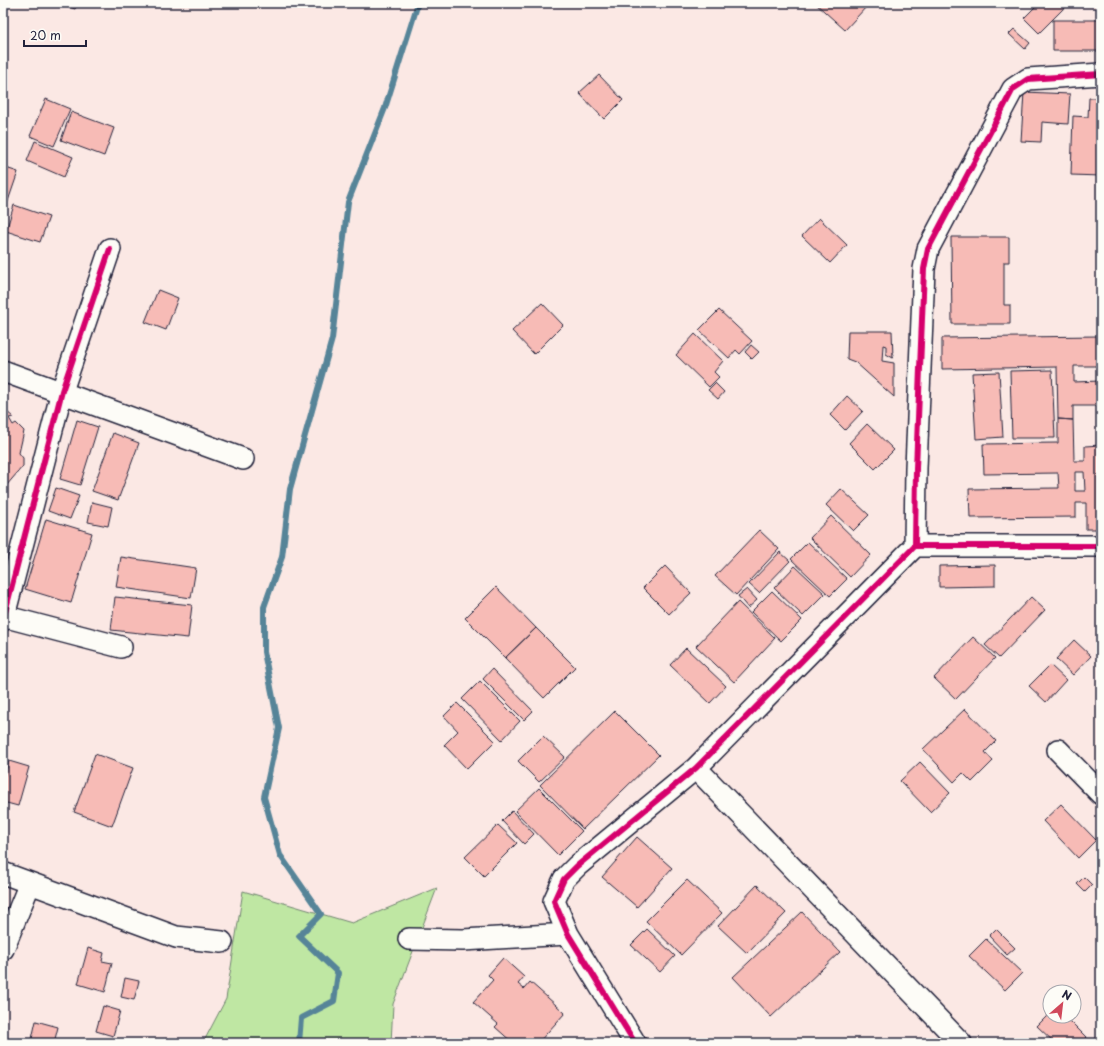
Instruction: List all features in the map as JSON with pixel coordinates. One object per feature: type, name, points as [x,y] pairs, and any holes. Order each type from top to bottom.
[{"type":"street","points":[[633,1042],[568,934],[554,902],[564,879],[696,768],[915,546],[916,468],[924,269],[928,249],[1013,89],[1028,79],[1101,74]]},
{"type":"street","points":[[110,249],[62,392],[4,618],[121,647]]},
{"type":"street","points":[[3,371],[243,459]]},
{"type":"street","points":[[915,546],[1101,546]]},
{"type":"street","points":[[1058,750],[1101,794]]},
{"type":"street","points":[[696,768],[952,1040]]},
{"type":"street","points":[[3,873],[176,937],[222,942]]},
{"type":"street","points":[[3,949],[30,883]]},
{"type":"street","points":[[409,939],[463,940],[568,934]]},
{"type":"green space","points":[[437,888],[393,1004],[391,1043],[203,1043],[226,999],[243,891],[352,923]]},
{"type":"building","points":[[58,3],[78,3],[75,9]]},
{"type":"building","points":[[815,3],[864,3],[867,6],[845,30]]},
{"type":"building","points":[[1039,3],[1061,3],[1065,7],[1039,33],[1024,18]]},
{"type":"building","points":[[1053,20],[1101,20],[1101,51],[1053,51]]},
{"type":"building","points":[[1014,29],[1030,43],[1025,49],[1009,34]]},
{"type":"building","points":[[599,75],[623,100],[604,119],[579,93]]},
{"type":"building","points":[[1024,92],[1070,94],[1068,124],[1042,122],[1041,142],[1021,141]]},
{"type":"building","points":[[1089,98],[1101,98],[1101,176],[1071,175],[1073,116],[1088,117]]},
{"type":"building","points":[[46,99],[70,109],[54,146],[30,136]]},
{"type":"building","points":[[71,112],[114,128],[104,156],[61,140]]},
{"type":"building","points":[[35,141],[73,157],[64,177],[27,161]]},
{"type":"building","points":[[3,167],[18,172],[7,204],[3,202]]},
{"type":"building","points":[[14,205],[49,217],[40,242],[6,231]]},
{"type":"building","points":[[819,218],[847,245],[830,263],[802,236]]},
{"type":"building","points":[[951,237],[1009,237],[1009,262],[1004,262],[1004,305],[1010,305],[1010,324],[952,324]]},
{"type":"building","points":[[158,290],[178,298],[166,330],[145,322]]},
{"type":"building","points":[[542,303],[563,325],[534,354],[512,331]]},
{"type":"building","points":[[719,310],[752,341],[740,354],[736,350],[729,358],[699,330]]},
{"type":"building","points":[[848,331],[892,331],[893,358],[886,354],[886,346],[883,345],[882,361],[894,363],[894,397],[855,362],[847,359]]},
{"type":"building","points":[[695,334],[723,361],[714,372],[719,377],[709,387],[676,355]]},
{"type":"building","points":[[1099,336],[1100,366],[1074,366],[1074,382],[1100,381],[1101,406],[1073,406],[1073,420],[1058,419],[1057,367],[942,369],[942,338]]},
{"type":"building","points":[[751,345],[759,352],[752,359],[745,352]]},
{"type":"building","points":[[1052,370],[1055,438],[1012,438],[1010,371]]},
{"type":"building","points":[[999,372],[1003,437],[976,439],[972,373]]},
{"type":"building","points":[[715,383],[724,392],[718,399],[708,390]]},
{"type":"building","points":[[847,396],[863,411],[845,430],[830,415]]},
{"type":"building","points":[[3,399],[6,411],[13,417],[9,418],[13,425],[16,423],[24,431],[19,453],[23,458],[23,466],[6,486],[3,485]]},
{"type":"building","points":[[1058,419],[1073,420],[1074,461],[1085,461],[1085,446],[1101,445],[1101,529],[1086,529],[1086,503],[1076,503],[1076,517],[970,518],[969,489],[1059,488],[1058,473],[984,474],[983,444],[1058,443]],"holes":[[[1075,472],[1084,472],[1085,491],[1075,491]]]},
{"type":"building","points":[[77,420],[98,427],[80,485],[60,479]]},
{"type":"building","points":[[867,424],[894,450],[875,469],[849,443]]},
{"type":"building","points":[[113,433],[139,443],[118,500],[92,491]]},
{"type":"building","points":[[56,488],[79,496],[70,519],[48,511]]},
{"type":"building","points":[[841,489],[869,515],[853,531],[826,505]]},
{"type":"building","points":[[92,502],[112,507],[108,526],[88,522]]},
{"type":"building","points":[[831,516],[871,555],[850,577],[810,538]]},
{"type":"building","points":[[46,519],[92,533],[71,603],[25,589]]},
{"type":"building","points":[[759,530],[779,549],[736,595],[715,576]]},
{"type":"building","points":[[808,542],[847,579],[830,596],[791,559]]},
{"type":"building","points":[[780,552],[790,561],[759,593],[749,584]]},
{"type":"building","points":[[121,557],[196,568],[191,598],[116,587]]},
{"type":"building","points":[[995,565],[995,586],[939,587],[939,566]]},
{"type":"building","points":[[665,566],[691,593],[669,614],[643,588]]},
{"type":"building","points":[[795,566],[825,594],[803,616],[774,588]]},
{"type":"building","points":[[496,587],[536,628],[505,658],[465,618]]},
{"type":"building","points":[[747,589],[757,600],[748,608],[738,596]]},
{"type":"building","points":[[772,591],[802,620],[781,641],[751,612]]},
{"type":"building","points":[[115,597],[192,605],[188,638],[111,630]]},
{"type":"building","points":[[1031,597],[1045,610],[999,658],[985,645]]},
{"type":"building","points":[[738,602],[775,638],[734,682],[696,646]]},
{"type":"building","points":[[536,628],[575,667],[544,698],[505,658]]},
{"type":"building","points":[[973,637],[995,658],[956,699],[934,678]]},
{"type":"building","points":[[1074,640],[1091,656],[1073,675],[1056,659]]},
{"type":"building","points":[[686,648],[726,686],[710,703],[670,665]]},
{"type":"building","points":[[1050,665],[1066,680],[1046,702],[1029,686]]},
{"type":"building","points":[[492,669],[533,711],[524,720],[483,679]]},
{"type":"building","points":[[480,681],[520,721],[502,740],[462,699]]},
{"type":"building","points":[[457,703],[495,741],[467,769],[444,745],[458,731],[444,716]]},
{"type":"building","points":[[965,709],[996,741],[985,752],[993,761],[972,782],[963,773],[954,782],[923,749]]},
{"type":"building","points":[[615,711],[659,755],[583,829],[540,785]]},
{"type":"building","points":[[543,736],[565,757],[539,782],[518,761]]},
{"type":"building","points":[[95,754],[133,768],[112,826],[74,812]]},
{"type":"building","points":[[9,761],[29,767],[18,806],[3,802],[3,782]]},
{"type":"building","points":[[920,762],[950,793],[930,812],[900,781]]},
{"type":"building","points":[[539,788],[582,831],[558,855],[515,811]]},
{"type":"building","points":[[1061,804],[1096,840],[1078,858],[1043,821]]},
{"type":"building","points":[[512,811],[534,834],[524,844],[502,821]]},
{"type":"building","points":[[498,825],[517,843],[484,876],[465,857]]},
{"type":"building","points":[[637,837],[672,868],[637,907],[602,877]]},
{"type":"building","points":[[1084,877],[1092,885],[1085,892],[1077,884]]},
{"type":"building","points":[[687,880],[722,913],[681,955],[646,921]]},
{"type":"building","points":[[757,885],[786,913],[747,953],[718,926]]},
{"type":"building","points":[[802,912],[840,952],[771,1017],[733,977]]},
{"type":"building","points":[[647,929],[675,956],[660,972],[631,945]]},
{"type":"building","points":[[996,929],[1015,948],[1007,955],[989,936]]},
{"type":"building","points":[[986,939],[1022,973],[1005,990],[969,956]]},
{"type":"building","points":[[88,948],[104,953],[102,961],[112,963],[105,992],[78,984]]},
{"type":"building","points":[[503,958],[524,977],[518,984],[524,989],[530,982],[565,1013],[538,1043],[513,1043],[495,1027],[498,1024],[473,1002],[493,980],[488,975]]},
{"type":"building","points":[[125,978],[139,981],[134,1000],[121,997]]},
{"type":"building","points":[[103,1006],[120,1011],[113,1036],[96,1031]]},
{"type":"building","points":[[36,1021],[58,1027],[54,1043],[31,1043]]},
{"type":"building","points":[[1042,1021],[1042,1024],[1073,1024],[1089,1040],[1086,1043],[1055,1043],[1037,1026]]},
{"type":"waterway","points":[[299,1043],[301,1018],[334,1001],[338,973],[299,936],[321,914],[280,855],[264,797],[279,728],[264,652],[264,607],[282,557],[290,489],[332,339],[348,202],[385,108],[418,3]]},
{"type":"cycle path","points":[[915,546],[916,468],[924,269],[928,249],[1013,89],[1028,79],[1101,74]]},
{"type":"cycle path","points":[[3,620],[62,391],[110,249]]},
{"type":"cycle path","points":[[635,1043],[568,934],[554,901],[564,879],[577,866],[696,768],[915,546],[1101,546]]}]
